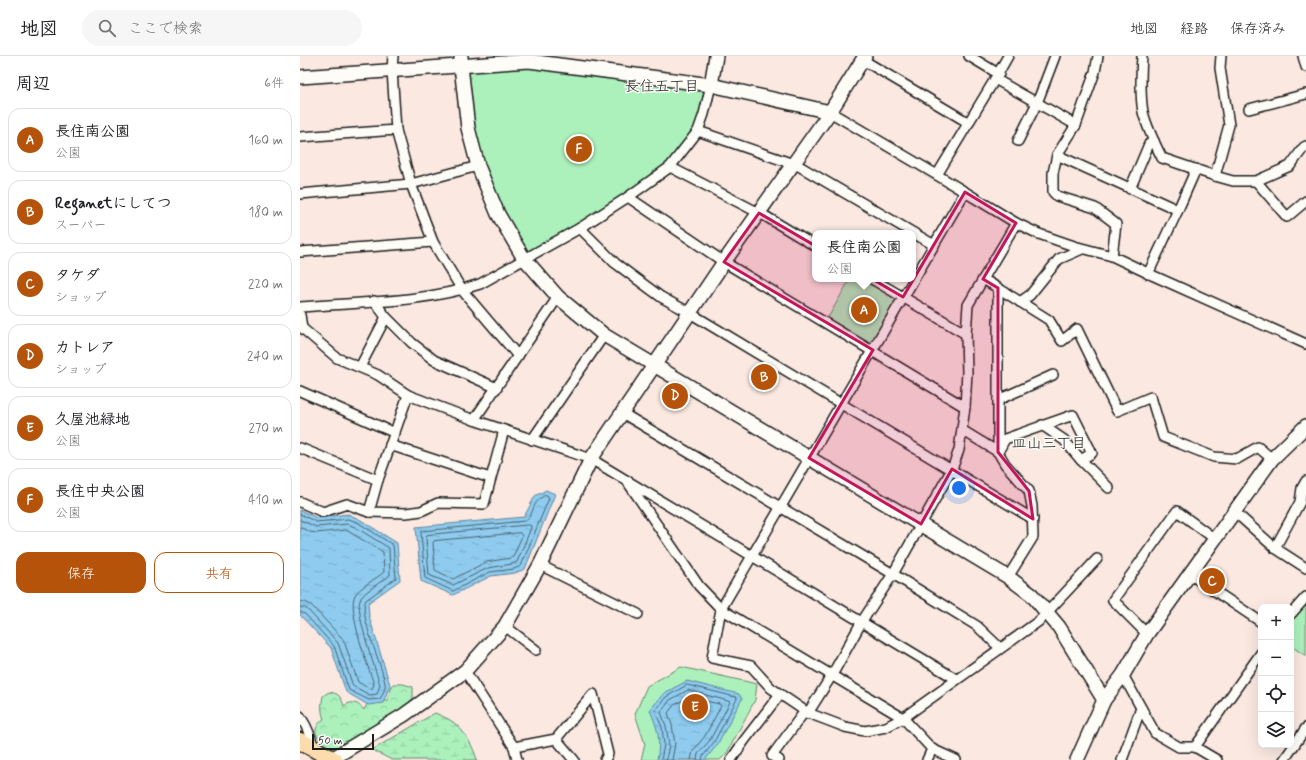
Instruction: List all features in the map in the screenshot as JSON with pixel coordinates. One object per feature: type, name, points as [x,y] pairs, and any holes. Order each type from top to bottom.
[{"type":"street","points":[[393,56],[392,70],[396,130],[411,184],[433,242],[462,290],[518,356]]},
{"type":"street","points":[[300,307],[419,298],[462,290],[480,284],[580,228],[628,197],[670,167],[698,131],[711,85],[716,56]]},
{"type":"street","points":[[969,56],[1037,103],[1076,125]]},
{"type":"street","points":[[937,175],[969,124],[1008,56]]},
{"type":"street","points":[[1018,141],[1037,103],[1055,56]]},
{"type":"street","points":[[1098,56],[1095,72],[1076,125],[1057,156],[1053,173],[1053,192],[1057,196],[1095,208],[1116,224],[1112,256]]},
{"type":"street","points":[[1142,56],[1141,83],[1143,112],[1162,158],[1233,182],[1256,181],[1290,166],[1306,146]]},
{"type":"street","points":[[1215,176],[1229,126],[1220,68],[1221,56]]},
{"type":"street","points":[[1303,56],[1306,67]]},
{"type":"street","points":[[300,716],[304,721],[319,754],[404,715],[465,671],[505,626],[540,565],[591,459],[724,262],[830,112],[864,58],[969,124]]},
{"type":"street","points":[[300,77],[392,70],[461,61],[529,59],[711,85],[830,112],[1016,223],[1039,234],[1112,256],[1148,274],[1306,344]]},
{"type":"street","points":[[461,61],[468,128],[478,166],[498,214],[525,260],[558,298],[604,335],[1008,577],[1032,596],[1059,627],[1104,700]]},
{"type":"street","points":[[1249,109],[1306,94]]},
{"type":"street","points":[[300,136],[396,130]]},
{"type":"street","points":[[698,131],[794,164],[908,230]]},
{"type":"street","points":[[1130,189],[1149,144],[1154,141]]},
{"type":"street","points":[[1057,156],[1178,210]]},
{"type":"street","points":[[300,194],[411,184],[478,166]]},
{"type":"street","points":[[670,167],[759,213],[812,244]]},
{"type":"street","points":[[1148,274],[1196,170]]},
{"type":"street","points":[[1256,181],[1287,217],[1306,201]]},
{"type":"street","points":[[916,275],[965,192]]},
{"type":"street","points":[[628,197],[724,262],[873,350],[965,407]]},
{"type":"street","points":[[779,760],[772,756],[802,714],[808,713],[832,675],[861,623],[893,574],[952,469],[959,450],[965,407],[968,305],[1016,223]]},
{"type":"street","points":[[580,228],[614,263],[661,297],[952,469],[1033,519]]},
{"type":"street","points":[[916,235],[934,245]]},
{"type":"street","points":[[300,252],[433,242]]},
{"type":"street","points":[[1020,302],[1030,295],[1059,259],[1082,248]]},
{"type":"street","points":[[983,279],[1049,320],[1062,341],[1077,329],[1117,411],[1151,397],[1163,437],[1214,457],[1237,459],[1258,447],[1272,459]]},
{"type":"street","points":[[877,282],[966,334]]},
{"type":"street","points":[[912,282],[721,609],[712,658],[751,666],[771,688],[808,713],[845,727],[865,731],[886,727],[903,718],[1039,621],[1096,559]]},
{"type":"street","points":[[998,288],[998,452]]},
{"type":"street","points":[[474,420],[558,298]]},
{"type":"street","points":[[374,301],[386,317],[412,342],[434,360],[496,388]]},
{"type":"street","points":[[300,315],[301,329],[337,358],[378,375],[408,395],[474,420],[591,459],[956,679]]},
{"type":"street","points":[[360,367],[386,317]]},
{"type":"street","points":[[532,440],[604,335]]},
{"type":"street","points":[[998,400],[1053,375]]},
{"type":"street","points":[[300,391],[394,433]]},
{"type":"street","points":[[369,512],[378,480],[408,395]]},
{"type":"street","points":[[622,413],[893,574],[977,626],[1000,648]]},
{"type":"street","points":[[998,452],[1005,439],[1073,415],[1092,453],[1081,460]]},
{"type":"street","points":[[1042,425],[1064,440],[1081,460],[1109,488]]},
{"type":"street","points":[[1077,760],[1104,700],[1123,675],[1147,634],[1191,575],[1272,459],[1306,426]]},
{"type":"street","points":[[300,502],[323,512],[347,504],[369,512],[406,513],[421,511],[438,503],[484,504],[504,430]]},
{"type":"street","points":[[962,430],[998,452],[1005,464],[1028,491],[1032,506],[1033,537],[1008,577]]},
{"type":"street","points":[[390,445],[490,478]]},
{"type":"street","points":[[300,448],[378,480]]},
{"type":"street","points":[[1275,548],[1300,502],[1302,488],[1306,481]]},
{"type":"street","points":[[627,482],[699,586],[721,609],[903,718],[932,749],[956,760]]},
{"type":"street","points":[[1147,634],[1113,600],[1178,511],[1215,539]]},
{"type":"street","points":[[1235,512],[1275,548],[1306,568]]},
{"type":"street","points":[[540,565],[638,614]]},
{"type":"street","points":[[1191,575],[1258,620]]},
{"type":"street","points":[[1294,611],[1306,597]]},
{"type":"street","points":[[505,626],[536,650]]},
{"type":"street","points":[[1195,747],[1258,657]]},
{"type":"street","points":[[465,671],[514,747],[517,760]]},
{"type":"street","points":[[1123,675],[1155,733],[1178,747],[1195,747],[1212,759]]},
{"type":"street","points":[[514,747],[556,739],[593,694],[608,754],[605,760]]},
{"type":"street","points":[[731,760],[780,694]]},
{"type":"street","points":[[1122,760],[1141,708]]},
{"type":"street","points":[[1284,760],[1306,728]]},
{"type":"street","points":[[556,739],[574,760]]},
{"type":"street","points":[[927,760],[932,749]]},
{"type":"highlighted area","points":[[965,192],[1016,223],[983,279],[998,288],[998,452],[1029,491],[1033,519],[952,469],[921,524],[809,458],[873,350],[724,262],[759,213],[903,297]]},
{"type":"green space","points":[[529,61],[711,85],[704,114],[670,167],[525,260],[478,166],[461,66]]},
{"type":"green space","points":[[848,282],[877,282],[903,297],[873,350],[825,323]]},
{"type":"green space","points":[[1306,603],[1306,656],[1294,648],[1294,617]]},
{"type":"green space","points":[[681,667],[757,684],[755,700],[727,753],[720,760],[641,760],[645,744],[635,714],[647,686]]},
{"type":"green space","points":[[393,684],[403,684],[413,687],[413,698],[405,707],[338,748],[328,747],[320,740],[316,734],[316,731],[318,725],[324,719],[322,713],[323,696],[329,692],[335,693],[340,697],[344,706],[349,703],[355,703],[364,710],[369,700],[381,698],[388,701]]},
{"type":"green space","points":[[435,713],[447,718],[465,734],[471,744],[477,760],[392,760],[372,750]]},
{"type":"water","points":[[546,490],[555,494],[525,569],[515,573],[491,576],[453,595],[421,581],[416,527],[524,517],[535,496]]},
{"type":"water","points":[[300,510],[317,518],[348,514],[359,519],[397,543],[400,580],[368,603],[369,616],[390,685],[383,703],[368,705],[346,692],[331,648],[300,615]]},
{"type":"water","points":[[687,681],[739,694],[742,699],[717,745],[705,760],[657,760],[659,740],[650,710],[664,693]]},
{"type":"place","name":"長住中央公園","points":[[579,149]]},
{"type":"place","name":"長住南公園","points":[[864,310]]},
{"type":"place","name":"Reganetにしてつ","points":[[764,377]]},
{"type":"place","name":"カトレア","points":[[675,396]]},
{"type":"place","name":"タケダ","points":[[1212,581]]},
{"type":"place","name":"久屋池緑地","points":[[695,707]]},
{"type":"district","name":"長住五丁目","points":[[662,87]]},
{"type":"district","name":"皿山三丁目","points":[[1049,444]]}]
